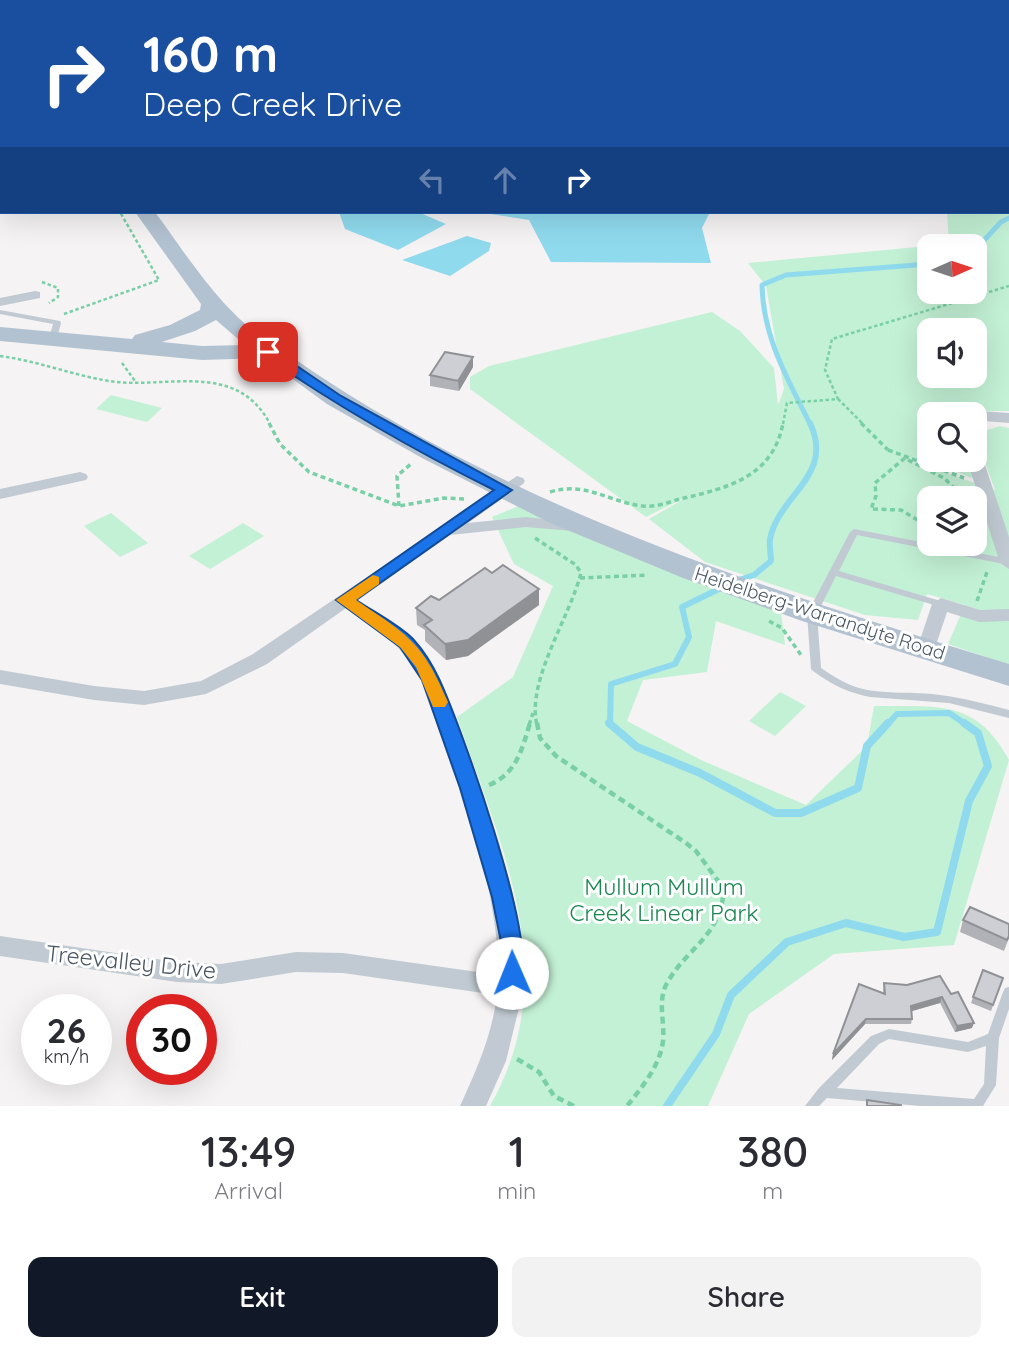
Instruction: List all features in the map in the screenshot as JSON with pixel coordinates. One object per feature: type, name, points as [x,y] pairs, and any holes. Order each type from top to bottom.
[{"type":"main road","name":"Heidelberg-Warrandyte Road","points":[[147,214],[212,304],[270,345],[336,398],[431,453],[504,490],[693,572],[770,610],[812,614],[1009,675]]},
{"type":"main road","name":"Heidelberg-Warrandyte Road","points":[[177,253],[270,345],[504,490],[545,496],[589,518],[632,547]]},
{"type":"main road","points":[[126,344],[179,332],[211,313],[212,304]]},
{"type":"main road","points":[[0,334],[57,327],[126,344],[202,353],[287,378],[336,398]]},
{"type":"main road","points":[[126,344],[270,345]]},
{"type":"main road","points":[[202,353],[270,345]]},
{"type":"street","points":[[0,302],[36,289]]},
{"type":"street","points":[[987,416],[1009,418]]},
{"type":"street","points":[[979,472],[1009,563]]},
{"type":"street","points":[[0,494],[80,477]]},
{"type":"street","points":[[0,677],[122,697],[161,697],[191,692],[242,671],[504,490]]},
{"type":"street","points":[[448,530],[526,522],[589,529]]},
{"type":"street","points":[[345,600],[395,633],[424,665],[469,788],[510,926],[512,987],[498,1052],[473,1106]]},
{"type":"street","points":[[926,649],[941,604],[979,616],[1009,615]]},
{"type":"street","name":"Treevalley Drive","points":[[0,946],[188,973],[220,974],[296,962],[343,963],[512,987]]},
{"type":"lane","points":[[0,312],[57,323],[57,327]]},
{"type":"lane","points":[[1009,563],[854,532],[812,614],[816,669],[835,683],[869,695],[929,697],[1009,714]]},
{"type":"lane","points":[[833,572],[941,604]]},
{"type":"lane","points":[[823,1092],[977,1105],[990,1085],[993,1038],[1009,992]]},
{"type":"lane","points":[[811,1106],[874,1040],[888,1034],[968,1047],[993,1038]]},
{"type":"path","points":[[57,327],[159,280],[121,214]]},
{"type":"path","points":[[36,289],[46,281],[58,288],[58,297],[49,303]]},
{"type":"path","points":[[952,486],[944,478],[888,450],[838,399],[825,370],[832,339],[1009,286]]},
{"type":"path","points":[[0,356],[42,362],[86,377],[114,382],[176,379],[225,386],[245,394],[266,417],[280,444],[309,472],[399,506],[504,490]]},
{"type":"path","points":[[545,496],[556,488],[569,486],[645,507],[707,494],[751,476],[779,444],[787,402],[838,399]]},
{"type":"path","points":[[399,506],[397,475],[402,469],[431,453]]},
{"type":"path","points":[[905,458],[875,483],[876,496],[871,509],[901,510],[917,520]]},
{"type":"path","points":[[469,788],[496,783],[513,770],[534,710],[537,690],[580,578],[576,565],[531,535],[526,522]]},
{"type":"path","points":[[580,578],[654,576]]},
{"type":"path","points":[[770,610],[794,649],[816,669]]},
{"type":"path","points":[[534,710],[538,732],[548,750],[686,843],[696,851],[724,890],[722,914],[713,933],[677,969],[662,994],[663,1040],[660,1055],[651,1074],[627,1106]]},
{"type":"path","points":[[498,1052],[533,1065],[543,1079],[544,1088],[573,1106]]},
{"type":"green space","points":[[947,214],[1009,214],[1009,411],[987,411],[987,402],[917,402],[917,461],[911,461],[917,463],[917,472],[943,472],[983,486],[917,486],[917,556],[987,556],[987,487],[995,490],[987,468],[987,430],[1000,426],[1009,428],[1009,665],[948,644],[965,605],[927,594],[918,620],[865,615],[705,562],[649,519],[694,493],[646,517],[470,389],[470,377],[489,366],[712,312],[740,331],[774,368],[778,405],[784,389],[766,286],[748,263],[917,247],[917,304],[987,304],[987,234],[948,234]]},
{"type":"green space","points":[[111,395],[162,408],[147,422],[96,409]]},
{"type":"green space","points":[[958,472],[973,472],[976,480]]},
{"type":"green space","name":"Mullum Mullum Creek Linear Park","points":[[521,505],[780,603],[785,645],[716,621],[707,672],[643,680],[627,721],[701,760],[806,805],[867,746],[874,706],[917,706],[952,710],[968,716],[983,726],[1009,760],[954,945],[834,954],[749,1014],[708,1106],[490,1106],[512,1057],[523,1008],[524,959],[518,911],[507,862],[457,717],[513,677],[553,586],[514,564],[492,517]]},
{"type":"green space","points":[[111,513],[148,543],[120,557],[84,526]]},
{"type":"green space","points":[[243,523],[264,536],[210,569],[189,556]]},
{"type":"green space","points":[[780,692],[806,706],[775,736],[749,721]]},
{"type":"water","points":[[340,214],[423,214],[446,224],[398,250],[345,229]]},
{"type":"water","points":[[491,214],[709,214],[702,228],[711,263],[551,262],[529,220]]},
{"type":"water","points":[[467,236],[491,243],[489,251],[450,276],[402,260]]},
{"type":"building","points":[[445,352],[473,357],[458,381],[430,375]]},
{"type":"building","points":[[503,565],[539,589],[468,640],[445,644],[424,625],[432,620],[416,608],[431,596],[439,600],[485,568],[492,573]]},
{"type":"building","points":[[970,907],[1009,924],[1007,940],[963,920]]},
{"type":"building","points":[[983,970],[1003,978],[993,1005],[973,997]]},
{"type":"building","points":[[940,976],[951,994],[958,992],[974,1023],[957,1026],[942,997],[911,1006],[912,1019],[866,1019],[833,1054],[859,984],[885,994],[884,983],[907,985]]},
{"type":"building","points":[[867,1100],[901,1105],[901,1106],[867,1106]]},
{"type":"waterway","points":[[987,237],[1001,222],[1009,218]]},
{"type":"waterway","points":[[810,424],[778,358],[767,323],[762,285],[786,275],[917,265]]},
{"type":"waterway","points":[[739,580],[754,575],[771,561],[770,539],[775,523],[803,484],[816,457],[816,441],[810,423]]},
{"type":"waterway","points":[[610,724],[611,684],[675,664],[689,637],[682,607],[723,587]]},
{"type":"waterway","points":[[887,725],[897,714],[949,713],[964,723]]},
{"type":"waterway","points":[[610,724],[637,747],[700,773],[775,813],[801,813],[858,788],[867,746],[888,723]]},
{"type":"waterway","points":[[667,1106],[716,1034],[731,995],[787,942],[846,923],[904,937],[937,932],[969,801],[988,766],[978,733],[964,723]]},
{"type":"slow traffic","points":[[373,580],[345,600],[381,622],[416,653],[424,665],[439,702]]},
{"type":"route","points":[[268,352],[336,398],[431,453],[504,490],[345,600],[395,633],[416,653],[424,665],[469,788],[502,897],[510,926],[512,973]]}]
